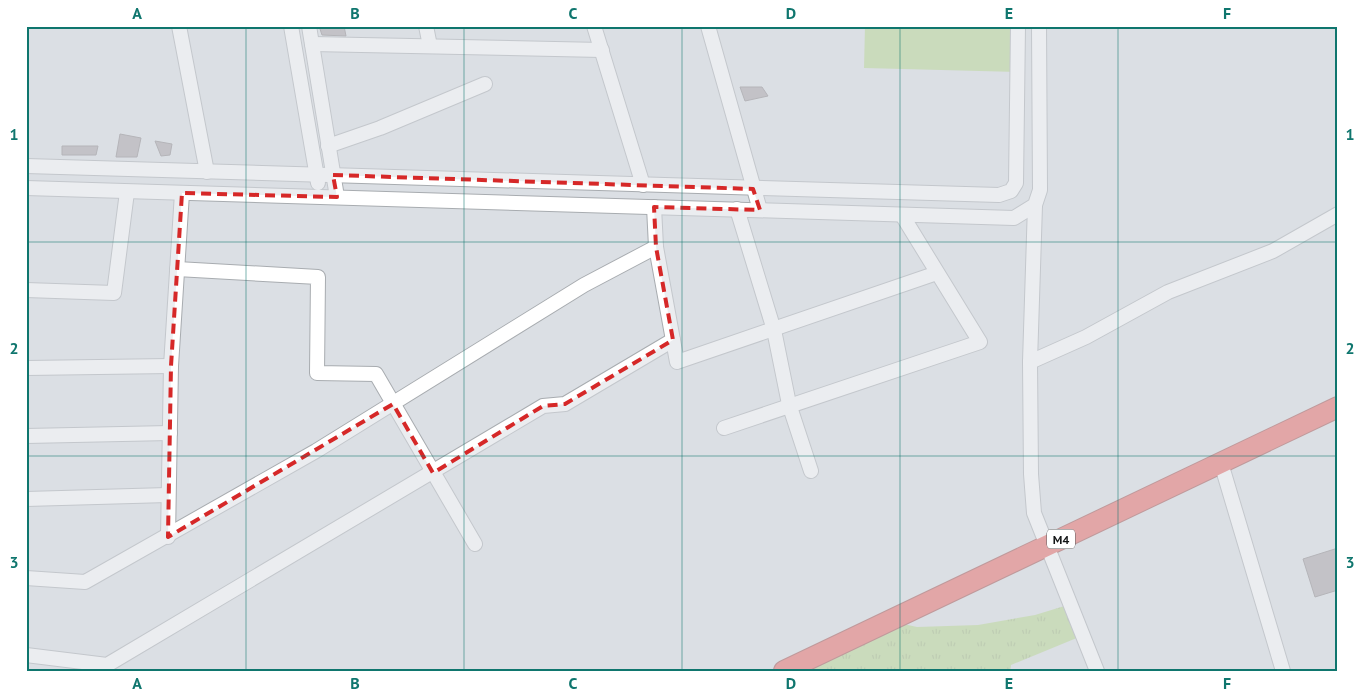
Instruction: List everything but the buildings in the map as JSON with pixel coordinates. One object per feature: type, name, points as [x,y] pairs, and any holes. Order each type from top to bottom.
[{"type":"highway","name":"M4","points":[[784,671],[1338,407]]},
{"type":"street","points":[[179,26],[208,172]]},
{"type":"street","points":[[291,26],[320,196]]},
{"type":"street","points":[[309,26],[337,197]]},
{"type":"street","points":[[426,26],[430,46]]},
{"type":"street","points":[[594,26],[643,185]]},
{"type":"street","points":[[708,26],[760,210]]},
{"type":"street","points":[[26,166],[999,195],[1007,193],[1016,183],[1018,26]]},
{"type":"street","points":[[1039,26],[1040,190],[1034,205],[1030,362],[1031,474],[1034,512],[1097,671]]},
{"type":"street","points":[[312,44],[602,50]]},
{"type":"street","points":[[328,146],[380,128],[485,84]]},
{"type":"street","points":[[26,188],[737,209],[1003,219],[1021,215],[1034,205]]},
{"type":"street","points":[[26,290],[114,294],[127,192]]},
{"type":"street","points":[[168,536],[171,366],[182,193]]},
{"type":"street","points":[[654,207],[656,247],[677,362],[938,273]]},
{"type":"street","points":[[737,209],[774,330],[789,404],[811,471]]},
{"type":"street","points":[[1030,362],[1086,337],[1168,292],[1273,251],[1338,214]]},
{"type":"street","points":[[724,428],[789,404],[980,342],[902,215]]},
{"type":"street","points":[[26,578],[85,582],[168,536],[393,404],[584,285],[656,247]]},
{"type":"street","points":[[177,269],[318,277],[317,373],[376,374],[474,544]]},
{"type":"street","points":[[26,655],[107,665],[543,406],[566,404],[673,340]]},
{"type":"street","points":[[26,368],[171,366]]},
{"type":"street","points":[[26,436],[170,433]]},
{"type":"street","points":[[1221,463],[1283,671]]},
{"type":"street","points":[[26,499],[168,494]]},
{"type":"highlighted area","points":[[333,175],[753,189],[760,210],[654,207],[656,247],[673,340],[565,404],[543,406],[433,473],[393,404],[168,537],[171,366],[182,193],[337,197]]},
{"type":"green space","points":[[865,26],[1018,26],[1018,72],[864,68]]},
{"type":"green space","points":[[1071,604],[1084,635],[1011,665],[1010,671],[784,671],[890,621],[917,627],[978,625],[1035,615]]}]
